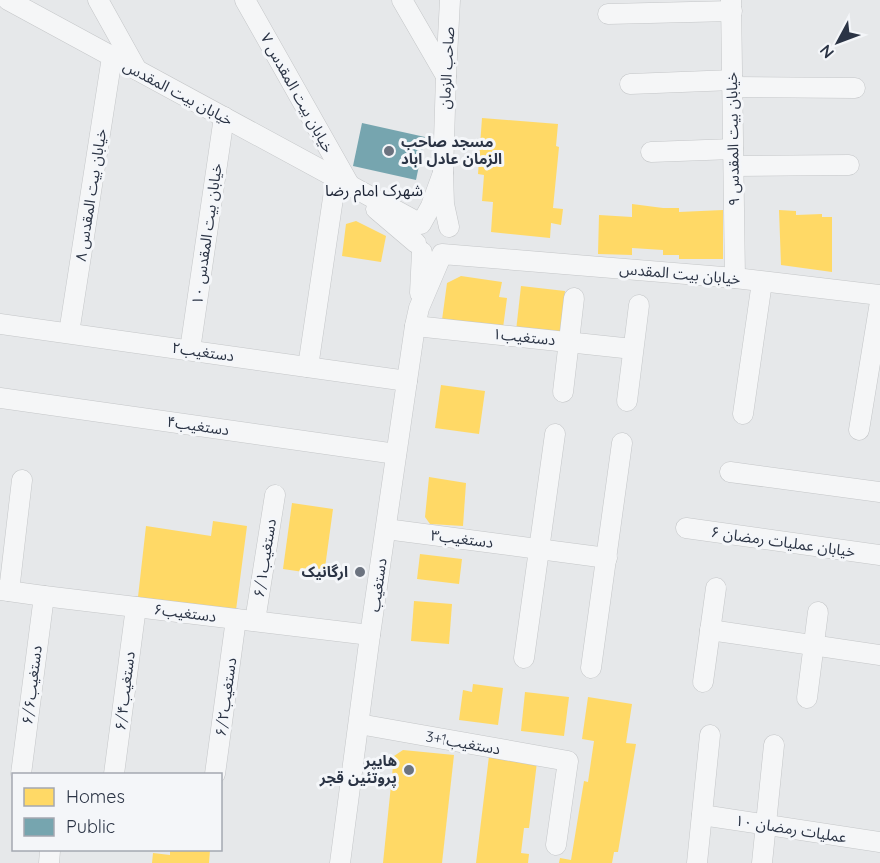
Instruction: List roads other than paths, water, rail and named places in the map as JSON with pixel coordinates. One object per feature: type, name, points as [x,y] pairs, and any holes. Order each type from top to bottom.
[{"type":"street","name":"خیابان بیت المقدس","points":[[8,0],[342,181],[420,240],[432,256],[447,239]]},
{"type":"street","points":[[98,0],[138,70]]},
{"type":"street","name":"خیابان بیت المقدس ۷","points":[[245,0],[342,181]]},
{"type":"street","points":[[402,0],[446,76]]},
{"type":"street","name":"صاحب الزمان","points":[[443,173],[450,0]]},
{"type":"street","points":[[608,14],[732,6]]},
{"type":"street","name":"خیابان بیت المقدس ۹","points":[[732,6],[735,278]]},
{"type":"street","name":"خیابان بیت المقدس ۸","points":[[69,333],[112,57]]},
{"type":"street","points":[[630,84],[732,84],[855,88]]},
{"type":"street","name":"خیابان بیت المقدس ۱۰","points":[[189,350],[224,117]]},
{"type":"street","points":[[651,152],[849,165]]},
{"type":"street","points":[[417,317],[447,239],[443,173]]},
{"type":"street","points":[[417,317],[420,240],[443,173]]},
{"type":"street","points":[[308,367],[342,181]]},
{"type":"street","name":"خیابان بیت المقدس","points":[[420,240],[430,219],[440,220],[447,239],[479,257],[735,278],[880,295]]},
{"type":"street","points":[[743,414],[762,282]]},
{"type":"street","points":[[563,392],[574,298]]},
{"type":"street","points":[[859,430],[880,302]]},
{"type":"street","points":[[627,401],[639,305]]},
{"type":"street","name":"دستغیب۱","points":[[417,317],[569,342],[633,349]]},
{"type":"street","name":"دستغیب","points":[[340,863],[370,635],[417,317]]},
{"type":"street","name":"۲دستغیب","points":[[0,324],[407,381]]},
{"type":"street","name":"دستغیب۴","points":[[0,398],[396,454]]},
{"type":"street","points":[[524,658],[555,434]]},
{"type":"street","points":[[591,668],[622,443]]},
{"type":"street","points":[[730,472],[880,492]]},
{"type":"street","points":[[4,591],[22,480]]},
{"type":"street","name":"دستغیب۶/۱","points":[[245,620],[275,495]]},
{"type":"street","name":"خیابان عملیات رمضان ۶","points":[[686,528],[880,555]]},
{"type":"street","name":"دستغیب۳","points":[[386,529],[606,558]]},
{"type":"street","points":[[703,682],[716,588]]},
{"type":"street","name":"دستغیب۶","points":[[4,591],[370,635]]},
{"type":"street","name":"دستغیب۶/۶","points":[[21,773],[44,597]]},
{"type":"street","name":"دستغیب۶/۴","points":[[114,773],[136,607]]},
{"type":"street","points":[[807,698],[818,612]]},
{"type":"street","name":"دستغیب۶/۲","points":[[215,773],[245,620]]},
{"type":"street","points":[[710,630],[880,655]]},
{"type":"street","name":"3+1دستغیب","points":[[359,724],[568,761],[555,845]]},
{"type":"street","points":[[697,863],[710,735]]},
{"type":"street","points":[[762,863],[774,745]]},
{"type":"street","name":"عملیات رمضان ۱۰","points":[[702,815],[880,842]]},
{"type":"place","name":"مسجد صاحب الزمان عادل اباد","points":[[389,151]]},
{"type":"place","name":"ارگانیک","points":[[360,572]]},
{"type":"place","name":"هایپر پروتئین قجر","points":[[409,770]]},
{"type":"district","name":"شهرک امام رضا","points":[[374,190]]}]
